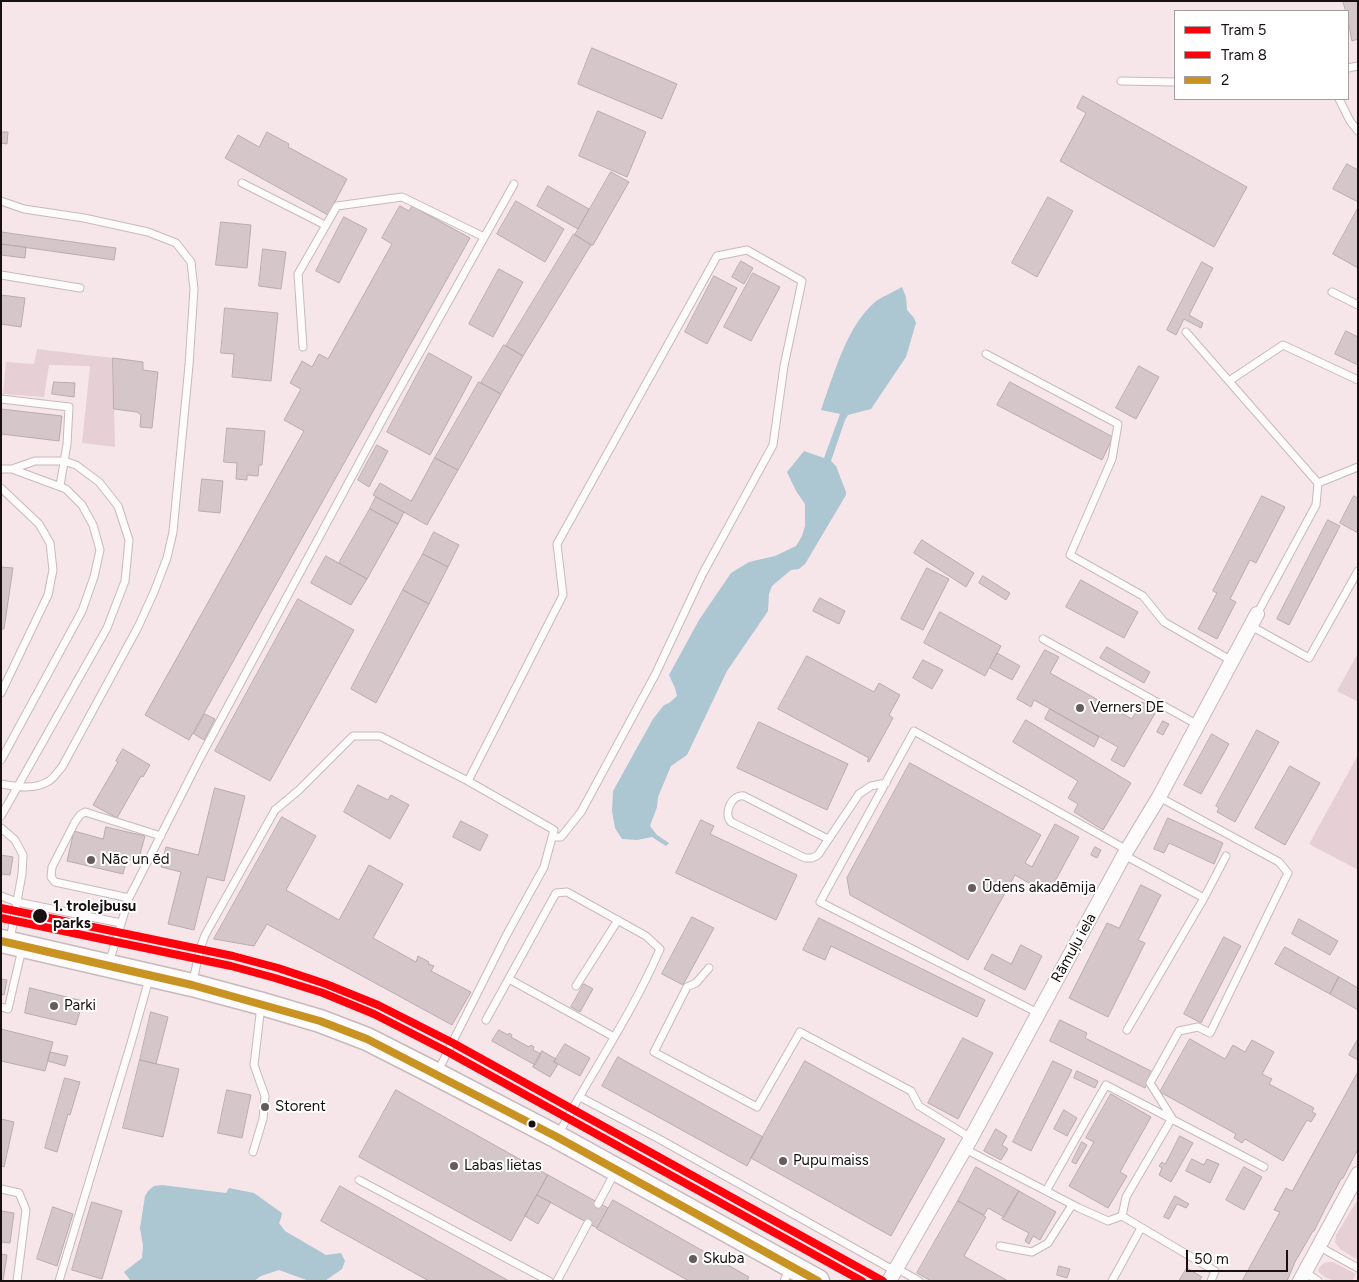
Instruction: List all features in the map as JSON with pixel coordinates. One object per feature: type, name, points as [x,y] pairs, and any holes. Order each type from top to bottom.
[{"type":"main road","points":[[11,943],[262,1003],[320,1021],[367,1039],[616,1169],[788,1273],[818,1281]]},
{"type":"street","name":"Rāmuļu iela","points":[[893,1273],[968,1144],[1254,620]]},
{"type":"street","points":[[1302,1276],[1358,1174]]},
{"type":"lane","points":[[1121,81],[1174,82]]},
{"type":"lane","points":[[1339,100],[1358,131]]},
{"type":"lane","points":[[242,183],[326,225]]},
{"type":"lane","points":[[109,966],[129,898],[200,758],[386,413],[514,184]]},
{"type":"lane","points":[[303,347],[298,274],[336,206],[402,198],[484,237]]},
{"type":"lane","points":[[1,201],[24,209],[84,218],[148,232],[176,243],[191,262],[194,289],[189,365],[173,532],[167,558],[154,592],[62,767],[50,781],[37,786],[17,787],[1,784]]},
{"type":"lane","points":[[468,781],[563,595],[558,544],[717,256],[747,250],[802,281],[784,366],[773,445],[704,573],[655,675],[580,812],[561,837],[552,837]]},
{"type":"lane","points":[[1,275],[80,288]]},
{"type":"lane","points":[[1332,292],[1358,305]]},
{"type":"lane","points":[[1186,332],[1318,483],[1316,505],[1254,620],[1309,658],[1358,571]]},
{"type":"lane","points":[[1229,381],[1283,345],[1358,380]]},
{"type":"lane","points":[[986,354],[1118,424],[1112,459],[1070,555],[1143,596],[1164,622],[1232,661]]},
{"type":"lane","points":[[1,399],[68,408],[67,444],[60,486]]},
{"type":"lane","points":[[1,469],[12,469],[35,461],[64,461],[76,466],[99,482],[118,506],[129,540],[125,581],[107,628],[1,816]]},
{"type":"lane","points":[[1318,483],[1358,467]]},
{"type":"lane","points":[[1,760],[82,612],[94,577],[100,550],[93,525],[82,504],[66,489],[12,469]]},
{"type":"lane","points":[[1,488],[39,524],[50,543],[53,570],[48,595],[1,693]]},
{"type":"lane","points":[[1044,639],[1198,724]]},
{"type":"lane","points":[[1038,1013],[820,902],[914,731],[1204,898]]},
{"type":"lane","points":[[192,986],[204,935],[275,810],[299,790],[353,736],[380,736],[468,781],[554,830],[544,867],[506,936],[436,1074]]},
{"type":"lane","points":[[828,839],[744,796],[739,795],[735,797],[727,813],[728,819],[731,822],[805,858],[812,858],[818,855],[858,794],[871,786],[886,783]]},
{"type":"lane","points":[[1122,1216],[1126,1197],[1172,1118],[1150,1082],[1179,1031],[1198,1027],[1210,1033],[1288,873],[1279,862],[1159,797]]},
{"type":"lane","points":[[129,898],[56,882],[51,877],[52,868],[71,829],[80,815],[85,812],[162,836]]},
{"type":"lane","points":[[1,828],[15,840],[22,855],[22,874],[11,943],[8,1009],[1,1007]]},
{"type":"lane","points":[[1126,1030],[1204,898],[1226,856]]},
{"type":"lane","points":[[486,1020],[556,893],[567,892],[646,936],[660,949],[614,1037],[557,1137]]},
{"type":"lane","points":[[1,896],[17,902],[121,923]]},
{"type":"lane","points":[[576,986],[618,920]]},
{"type":"lane","points":[[709,968],[696,983],[687,987],[654,1052],[757,1107],[800,1032],[911,1092],[919,1106],[968,1144],[1046,1191],[1072,1205],[1108,1220],[1122,1216],[1215,1271],[1210,1281]]},
{"type":"lane","points":[[59,1281],[150,976]]},
{"type":"lane","points":[[509,979],[614,1037]]},
{"type":"lane","points":[[253,1152],[266,1096],[254,1065],[262,1003]]},
{"type":"lane","points":[[1046,1191],[1106,1086],[1264,1168]]},
{"type":"lane","points":[[580,1097],[661,1140],[893,1273],[919,1281]]},
{"type":"lane","points":[[598,1204],[616,1169]]},
{"type":"lane","points":[[359,1180],[549,1281]]},
{"type":"lane","points":[[1,1189],[19,1193],[26,1210],[17,1281]]},
{"type":"lane","points":[[1000,1246],[1032,1252],[1048,1243],[1072,1205]]},
{"type":"lane","points":[[557,1281],[588,1223]]},
{"type":"lane","points":[[1112,1281],[1141,1228]]},
{"type":"lane","points":[[1318,1246],[1358,1268]]},
{"type":"lane","points":[[1302,1276],[1318,1281]]},
{"type":"shaded area","points":[[37,349],[113,358],[115,447],[82,443],[90,366],[49,365],[44,397],[3,394],[6,362],[34,364]]},
{"type":"shaded area","points":[[1358,653],[1358,702],[1337,691]]},
{"type":"shaded area","points":[[1358,755],[1358,870],[1309,844]]},
{"type":"shaded area","points":[[1358,1199],[1358,1260],[1340,1249],[1335,1242],[1336,1235]]},
{"type":"shaded area","points":[[1333,1262],[1356,1274],[1352,1281],[1333,1280],[1325,1277],[1318,1271],[1320,1266]]},
{"type":"water","points":[[902,287],[906,297],[907,310],[916,323],[906,357],[871,409],[848,415],[831,461],[836,466],[846,495],[805,564],[799,569],[791,570],[772,586],[769,594],[768,611],[727,671],[687,755],[671,766],[658,797],[657,807],[650,826],[657,835],[669,843],[666,846],[652,837],[637,840],[622,839],[615,828],[612,811],[613,791],[653,719],[664,705],[677,696],[669,675],[699,620],[731,573],[749,562],[775,556],[796,546],[805,526],[805,504],[787,472],[804,451],[824,458],[840,414],[821,410],[842,352],[856,324],[865,312],[875,302]]},
{"type":"water","points":[[162,1185],[226,1193],[229,1188],[254,1193],[282,1213],[279,1223],[285,1231],[326,1255],[341,1253],[345,1261],[342,1269],[325,1281],[309,1281],[279,1270],[261,1276],[254,1281],[130,1280],[124,1272],[142,1258],[143,1246],[140,1228],[145,1196],[154,1186]]},
{"type":"building","points":[[1343,1],[1358,1],[1358,39],[1352,41],[1349,10],[1346,10]]},
{"type":"building","points":[[592,48],[677,84],[662,119],[578,84]]},
{"type":"building","points":[[1083,96],[1247,187],[1214,247],[1060,161],[1086,113],[1077,108]]},
{"type":"building","points":[[598,111],[646,132],[627,177],[579,156]]},
{"type":"building","points":[[1,132],[8,132],[7,144],[1,143]]},
{"type":"building","points":[[267,132],[289,144],[288,147],[347,179],[328,215],[225,158],[238,135],[259,147]]},
{"type":"building","points":[[1347,164],[1358,170],[1358,202],[1333,189]]},
{"type":"building","points":[[611,172],[629,182],[593,245],[591,245],[575,235]]},
{"type":"building","points":[[548,186],[589,209],[578,229],[537,206]]},
{"type":"building","points":[[1048,197],[1073,211],[1037,277],[1012,263]]},
{"type":"building","points":[[516,201],[564,229],[545,262],[497,234]]},
{"type":"building","points":[[400,206],[409,211],[412,206],[470,238],[189,740],[145,715],[304,431],[284,420],[301,389],[290,383],[302,361],[312,367],[319,354],[328,359],[392,244],[382,238]]},
{"type":"building","points":[[1358,208],[1358,268],[1333,254]]},
{"type":"building","points":[[344,217],[367,229],[339,283],[316,271]]},
{"type":"building","points":[[221,222],[251,225],[247,268],[216,265]]},
{"type":"building","points":[[1,232],[116,248],[114,260],[1,244]]},
{"type":"building","points":[[574,234],[591,245],[523,356],[506,346]]},
{"type":"building","points":[[1,244],[26,247],[25,258],[1,255]]},
{"type":"building","points":[[263,249],[286,252],[281,289],[259,286]]},
{"type":"building","points":[[741,261],[753,268],[744,284],[732,277]]},
{"type":"building","points":[[1202,262],[1213,268],[1189,315],[1203,323],[1201,328],[1184,319],[1176,335],[1167,330]]},
{"type":"building","points":[[499,269],[523,282],[493,337],[469,324]]},
{"type":"building","points":[[753,273],[780,287],[751,341],[724,327]]},
{"type":"building","points":[[714,276],[737,288],[707,344],[685,332]]},
{"type":"building","points":[[1,295],[25,298],[21,327],[1,324]]},
{"type":"building","points":[[225,308],[278,313],[271,381],[232,377],[234,354],[221,353]]},
{"type":"building","points":[[1346,331],[1358,337],[1358,365],[1335,354]]},
{"type":"building","points":[[504,345],[523,356],[501,394],[481,383]]},
{"type":"building","points":[[429,353],[472,377],[430,455],[387,432]]},
{"type":"building","points":[[113,358],[143,362],[143,370],[158,372],[152,428],[140,427],[141,415],[137,412],[114,409]]},
{"type":"building","points":[[1139,366],[1159,377],[1136,419],[1116,408]]},
{"type":"building","points":[[54,382],[75,383],[74,397],[52,394]]},
{"type":"building","points":[[479,382],[501,394],[458,470],[435,458]]},
{"type":"building","points":[[1010,382],[1113,437],[1102,460],[997,405]]},
{"type":"building","points":[[1,409],[62,416],[59,441],[1,434]]},
{"type":"building","points":[[227,428],[265,431],[262,465],[259,465],[258,476],[247,475],[247,480],[236,479],[237,463],[224,462]]},
{"type":"building","points":[[377,445],[388,451],[369,487],[358,480]]},
{"type":"building","points":[[435,458],[458,470],[427,525],[373,495],[380,483],[411,501]]},
{"type":"building","points":[[202,479],[223,481],[220,513],[199,511]]},
{"type":"building","points":[[1262,496],[1285,507],[1256,563],[1250,560],[1230,599],[1236,602],[1217,639],[1198,629],[1217,593],[1213,591]]},
{"type":"building","points":[[1354,496],[1358,498],[1358,533],[1340,523]]},
{"type":"building","points":[[376,497],[404,512],[398,524],[370,509]]},
{"type":"building","points":[[370,509],[398,524],[367,579],[339,563]]},
{"type":"building","points":[[1328,520],[1340,526],[1289,625],[1277,619]]},
{"type":"building","points":[[434,532],[459,545],[448,567],[423,554]]},
{"type":"building","points":[[922,540],[974,573],[966,587],[914,553]]},
{"type":"building","points":[[423,554],[448,567],[429,604],[403,590]]},
{"type":"building","points":[[326,556],[367,579],[351,605],[311,583]]},
{"type":"building","points":[[1,567],[13,568],[4,629],[1,629]]},
{"type":"building","points":[[927,568],[949,579],[923,630],[901,619]]},
{"type":"building","points":[[983,576],[1010,593],[1006,600],[979,583]]},
{"type":"building","points":[[1081,580],[1138,612],[1124,638],[1066,607]]},
{"type":"building","points":[[403,590],[429,604],[376,703],[351,689]]},
{"type":"building","points":[[820,598],[845,611],[839,624],[813,611]]},
{"type":"building","points":[[298,599],[354,630],[270,781],[215,751]]},
{"type":"building","points":[[940,612],[1001,646],[985,676],[924,643]]},
{"type":"building","points":[[1107,647],[1150,672],[1144,683],[1100,658]]},
{"type":"building","name":"Verners DE","points":[[1045,650],[1059,657],[1050,673],[1132,719],[1142,702],[1157,710],[1124,767],[1111,760],[1118,747],[1034,700],[1031,707],[1017,699]]},
{"type":"building","points":[[997,653],[1020,666],[1012,680],[990,668]]},
{"type":"building","points":[[807,656],[874,692],[879,683],[900,695],[889,715],[893,718],[869,762],[867,761],[869,758],[778,709]]},
{"type":"building","points":[[923,660],[943,670],[932,689],[913,678]]},
{"type":"building","points":[[1050,709],[1099,737],[1094,747],[1045,719]]},
{"type":"building","points":[[205,714],[215,719],[204,740],[194,734]]},
{"type":"building","points":[[1026,720],[1131,783],[1103,830],[1074,812],[1078,804],[1068,798],[1078,781],[1013,742]]},
{"type":"building","points":[[1163,721],[1169,724],[1163,735],[1157,732]]},
{"type":"building","points":[[759,722],[848,764],[827,810],[737,768]]},
{"type":"building","points":[[1257,730],[1279,742],[1235,822],[1217,812],[1219,808],[1216,806]]},
{"type":"building","points":[[1212,734],[1229,744],[1201,794],[1184,785]]},
{"type":"building","points":[[123,749],[150,765],[143,777],[141,776],[117,818],[93,805],[118,762],[116,761]]},
{"type":"building","points":[[910,763],[1041,835],[1025,863],[1032,867],[1055,824],[1079,837],[1048,894],[1015,875],[968,960],[850,895],[847,878]]},
{"type":"building","points":[[1290,766],[1320,783],[1285,845],[1255,828]]},
{"type":"building","points":[[358,785],[388,800],[391,795],[409,805],[390,839],[344,812]]},
{"type":"building","points":[[215,788],[245,796],[224,881],[207,877],[194,930],[168,924],[181,872],[161,867],[166,847],[198,855]]},
{"type":"building","points":[[282,817],[316,836],[286,890],[339,920],[369,865],[403,884],[373,938],[416,962],[418,956],[429,962],[428,964],[434,966],[431,971],[471,992],[452,1025],[267,924],[254,946],[214,939]]},
{"type":"building","points":[[1168,818],[1223,843],[1214,864],[1169,843],[1164,853],[1154,849]]},
{"type":"building","points":[[701,820],[714,826],[710,834],[797,875],[776,920],[676,873]]},
{"type":"building","points":[[461,821],[488,835],[480,851],[453,837]]},
{"type":"building","points":[[106,827],[145,836],[138,862],[127,858],[123,874],[67,861],[74,831],[103,839]]},
{"type":"building","points":[[1095,847],[1101,850],[1097,858],[1091,855]]},
{"type":"building","points":[[1,855],[13,857],[10,875],[1,874]]},
{"type":"building","points":[[1141,885],[1161,895],[1138,940],[1145,943],[1108,1017],[1069,998],[1107,923],[1119,928]]},
{"type":"building","points":[[692,917],[714,928],[683,985],[662,974]]},
{"type":"building","points":[[819,918],[985,1000],[977,1017],[831,946],[825,960],[803,950]]},
{"type":"building","points":[[1299,919],[1338,941],[1330,955],[1292,934]]},
{"type":"building","points":[[1224,937],[1241,946],[1201,1023],[1184,1014]]},
{"type":"building","points":[[1021,945],[1042,956],[1025,990],[984,969],[992,954],[1011,964]]},
{"type":"building","points":[[1285,947],[1339,977],[1330,994],[1275,964]]},
{"type":"building","points":[[1339,977],[1358,988],[1358,1010],[1330,994]]},
{"type":"building","points":[[1,979],[7,980],[4,995],[1,994]]},
{"type":"building","points":[[584,984],[593,989],[580,1012],[571,1007]]},
{"type":"building","name":"Parki","points":[[30,988],[83,1001],[76,1025],[25,1013]]},
{"type":"building","points":[[151,1012],[168,1017],[156,1064],[140,1060]]},
{"type":"building","points":[[1060,1020],[1087,1033],[1085,1038],[1153,1072],[1145,1088],[1050,1041]]},
{"type":"building","points":[[1,1029],[53,1042],[45,1071],[1,1061]]},
{"type":"building","points":[[499,1030],[508,1035],[509,1033],[512,1035],[511,1037],[529,1047],[531,1045],[534,1047],[533,1050],[541,1054],[535,1065],[492,1041]]},
{"type":"building","points":[[963,1038],[993,1053],[958,1119],[928,1103]]},
{"type":"building","points":[[1190,1039],[1225,1059],[1233,1045],[1245,1052],[1252,1040],[1274,1052],[1262,1074],[1272,1079],[1269,1084],[1314,1108],[1312,1112],[1316,1114],[1311,1122],[1307,1120],[1283,1161],[1245,1139],[1242,1143],[1234,1138],[1236,1134],[1160,1092]]},
{"type":"building","points":[[1358,1039],[1358,1060],[1349,1055]]},
{"type":"building","points":[[565,1044],[590,1058],[580,1076],[554,1062]]},
{"type":"building","points":[[542,1051],[556,1059],[554,1062],[558,1064],[550,1077],[533,1067]]},
{"type":"building","points":[[50,1052],[68,1056],[65,1066],[48,1061]]},
{"type":"building","points":[[618,1057],[763,1137],[747,1166],[602,1086]]},
{"type":"building","points":[[140,1060],[179,1069],[163,1137],[123,1128]]},
{"type":"building","points":[[805,1061],[945,1139],[891,1236],[751,1158]]},
{"type":"building","points":[[1053,1061],[1072,1070],[1031,1151],[1013,1142]]},
{"type":"building","points":[[1077,1071],[1098,1081],[1095,1088],[1074,1078]]},
{"type":"building","points":[[1358,1072],[1358,1149],[1295,1262],[1287,1281],[1242,1281],[1280,1212],[1274,1210],[1286,1188],[1292,1191]]},
{"type":"building","points":[[65,1078],[80,1082],[57,1152],[45,1148]]},
{"type":"building","points":[[227,1090],[251,1095],[242,1138],[218,1133]]},
{"type":"building","name":"Labas lietas","points":[[396,1090],[548,1175],[511,1241],[359,1157]]},
{"type":"building","points":[[1111,1094],[1151,1117],[1120,1172],[1127,1176],[1108,1208],[1069,1186],[1094,1142],[1086,1138]]},
{"type":"building","points":[[1064,1110],[1077,1118],[1067,1136],[1054,1129]]},
{"type":"building","points":[[1,1119],[14,1122],[4,1167],[1,1166]]},
{"type":"building","points":[[996,1129],[1007,1136],[1002,1145],[1008,1149],[1001,1160],[984,1151]]},
{"type":"building","points":[[1180,1136],[1193,1143],[1171,1182],[1159,1175],[1162,1168],[1159,1166],[1162,1162],[1165,1164]]},
{"type":"building","points":[[1082,1142],[1087,1145],[1076,1164],[1072,1162]]},
{"type":"building","points":[[1192,1159],[1204,1165],[1207,1159],[1219,1164],[1210,1183],[1186,1171]]},
{"type":"building","points":[[976,1167],[1019,1191],[1004,1217],[988,1208],[984,1215],[958,1201]]},
{"type":"building","points":[[1244,1167],[1262,1177],[1244,1210],[1226,1200]]},
{"type":"building","points":[[548,1175],[608,1208],[597,1228],[537,1195]]},
{"type":"building","points":[[340,1186],[509,1281],[429,1281],[321,1221]]},
{"type":"building","points":[[1019,1191],[1056,1212],[1040,1240],[1033,1236],[1029,1244],[1025,1241],[1029,1233],[1002,1219]]},
{"type":"building","points":[[537,1195],[551,1202],[538,1224],[525,1216]]},
{"type":"building","points":[[1175,1196],[1189,1204],[1186,1208],[1177,1204],[1169,1219],[1164,1217]]},
{"type":"building","points":[[613,1200],[749,1277],[747,1281],[689,1281],[597,1229]]},
{"type":"building","points":[[958,1201],[986,1217],[964,1256],[1008,1281],[931,1281],[917,1273]]},
{"type":"building","points":[[92,1202],[122,1211],[102,1279],[72,1270]]},
{"type":"building","points":[[53,1207],[73,1214],[57,1266],[37,1259]]},
{"type":"building","points":[[1,1211],[14,1213],[10,1243],[1,1242]]},
{"type":"building","points":[[1,1254],[7,1255],[3,1281],[1,1281]]},
{"type":"building","points":[[1059,1266],[1070,1269],[1067,1278],[1057,1275]]},
{"type":"building","points":[[1187,1268],[1202,1277],[1199,1281],[1179,1281]]},
{"type":"tram line","name":"5","points":[[1,908],[233,956],[326,984],[378,1005],[453,1043],[883,1281]]},
{"type":"tram line","name":"8","points":[[1,918],[231,966],[323,993],[374,1014],[448,1052],[862,1281]]},
{"type":"transit line","name":"2","points":[[1,941],[192,985],[320,1021],[367,1039],[557,1137],[818,1281]]},
{"type":"place","name":"Verners DE","points":[[1080,708]]},
{"type":"place","name":"Nāc un ēd","points":[[91,860]]},
{"type":"place","name":"Ūdens akadēmija","points":[[972,888]]},
{"type":"place","name":"1. trolejbusu parks","points":[[40,916]]},
{"type":"place","name":"Parki","points":[[54,1006]]},
{"type":"place","name":"Storent","points":[[265,1107]]},
{"type":"place","name":"Pupu maiss","points":[[783,1161]]},
{"type":"place","name":"Labas lietas","points":[[454,1166]]},
{"type":"place","name":"Skuba","points":[[693,1259]]}]
